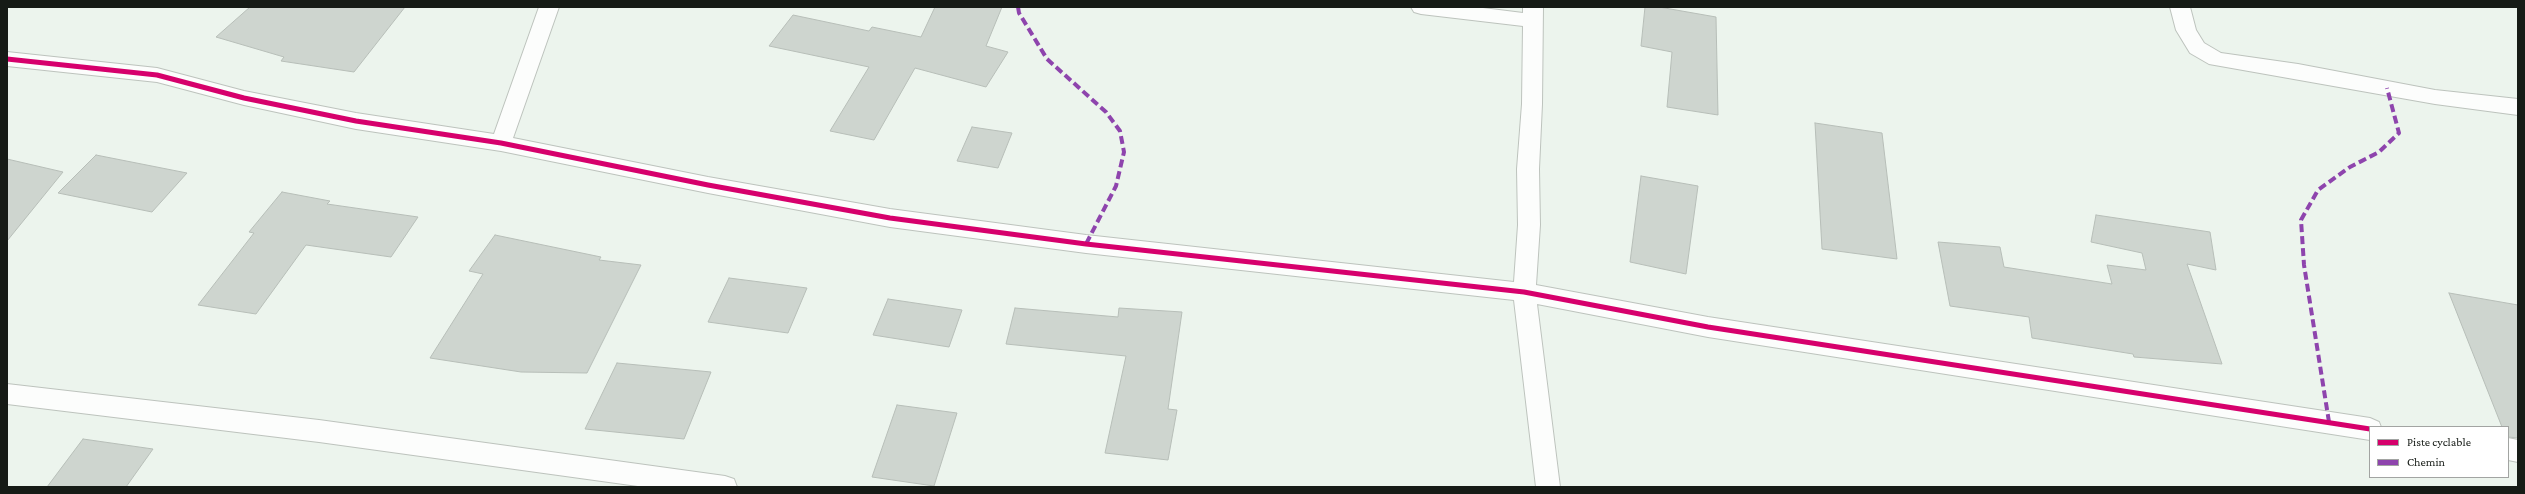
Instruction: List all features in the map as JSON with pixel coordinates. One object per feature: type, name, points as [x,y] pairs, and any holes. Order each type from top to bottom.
[{"type":"street","points":[[501,143],[549,7]]},
{"type":"street","points":[[1421,7],[1534,14],[1528,169],[1529,225],[1524,292],[1548,487]]},
{"type":"street","points":[[2180,7],[2186,30],[2197,48],[2216,59],[2298,71],[2435,97],[2518,107]]},
{"type":"street","points":[[7,59],[157,75],[244,98],[356,121],[501,143],[708,185],[973,231],[1524,292],[1708,327],[2369,428]]},
{"type":"street","points":[[7,394],[319,432],[725,487]]},
{"type":"building","points":[[250,7],[405,7],[354,72],[281,61],[284,57],[216,37]]},
{"type":"building","points":[[935,7],[1002,7],[986,46],[1008,52],[986,87],[915,68],[874,140],[830,131],[869,67],[769,46],[793,15],[869,31],[872,27],[921,37]]},
{"type":"building","points":[[1645,7],[1659,7],[1716,17],[1718,115],[1667,107],[1672,52],[1641,46]]},
{"type":"building","points":[[1815,123],[1882,133],[1897,259],[1822,249]]},
{"type":"building","points":[[972,127],[1012,133],[998,168],[957,161]]},
{"type":"building","points":[[96,155],[187,173],[152,212],[58,193]]},
{"type":"building","points":[[7,159],[63,172],[7,241]]},
{"type":"building","points":[[1641,176],[1698,186],[1686,274],[1630,262]]},
{"type":"building","points":[[282,192],[330,201],[327,204],[418,217],[391,257],[306,245],[256,314],[198,305],[254,233],[249,232]]},
{"type":"building","points":[[2096,215],[2210,232],[2216,270],[2187,264],[2222,364],[2134,357],[2133,354],[2032,338],[2029,317],[1950,306],[1938,242],[2000,247],[2004,267],[2112,284],[2107,265],[2146,270],[2142,253],[2091,242]]},
{"type":"building","points":[[495,235],[601,257],[599,260],[641,265],[587,373],[521,372],[430,358],[483,274],[469,271]]},
{"type":"building","points":[[729,278],[807,288],[788,333],[708,322]]},
{"type":"building","points":[[2449,293],[2518,305],[2518,438],[2509,437],[2509,426],[2502,426]]},
{"type":"building","points":[[888,299],[962,310],[949,347],[873,335]]},
{"type":"building","points":[[1015,308],[1118,317],[1119,308],[1182,312],[1168,409],[1177,410],[1168,460],[1105,453],[1126,356],[1006,344]]},
{"type":"building","points":[[617,363],[711,372],[684,439],[585,429]]},
{"type":"building","points":[[897,405],[957,413],[934,486],[872,477]]},
{"type":"building","points":[[83,439],[153,449],[126,487],[47,487]]},
{"type":"marked path","points":[[1018,7],[1019,13],[1047,59],[1106,112],[1120,131],[1124,152],[1116,186],[1086,244]]},
{"type":"marked path","points":[[2329,422],[2304,265],[2301,220],[2318,190],[2350,167],[2379,152],[2399,133],[2387,88]]},
{"type":"cycle path","points":[[7,59],[157,75],[244,98],[356,121],[501,143],[708,185],[890,218],[1086,244],[1357,272],[1524,292],[1708,327],[2369,429]]}]
